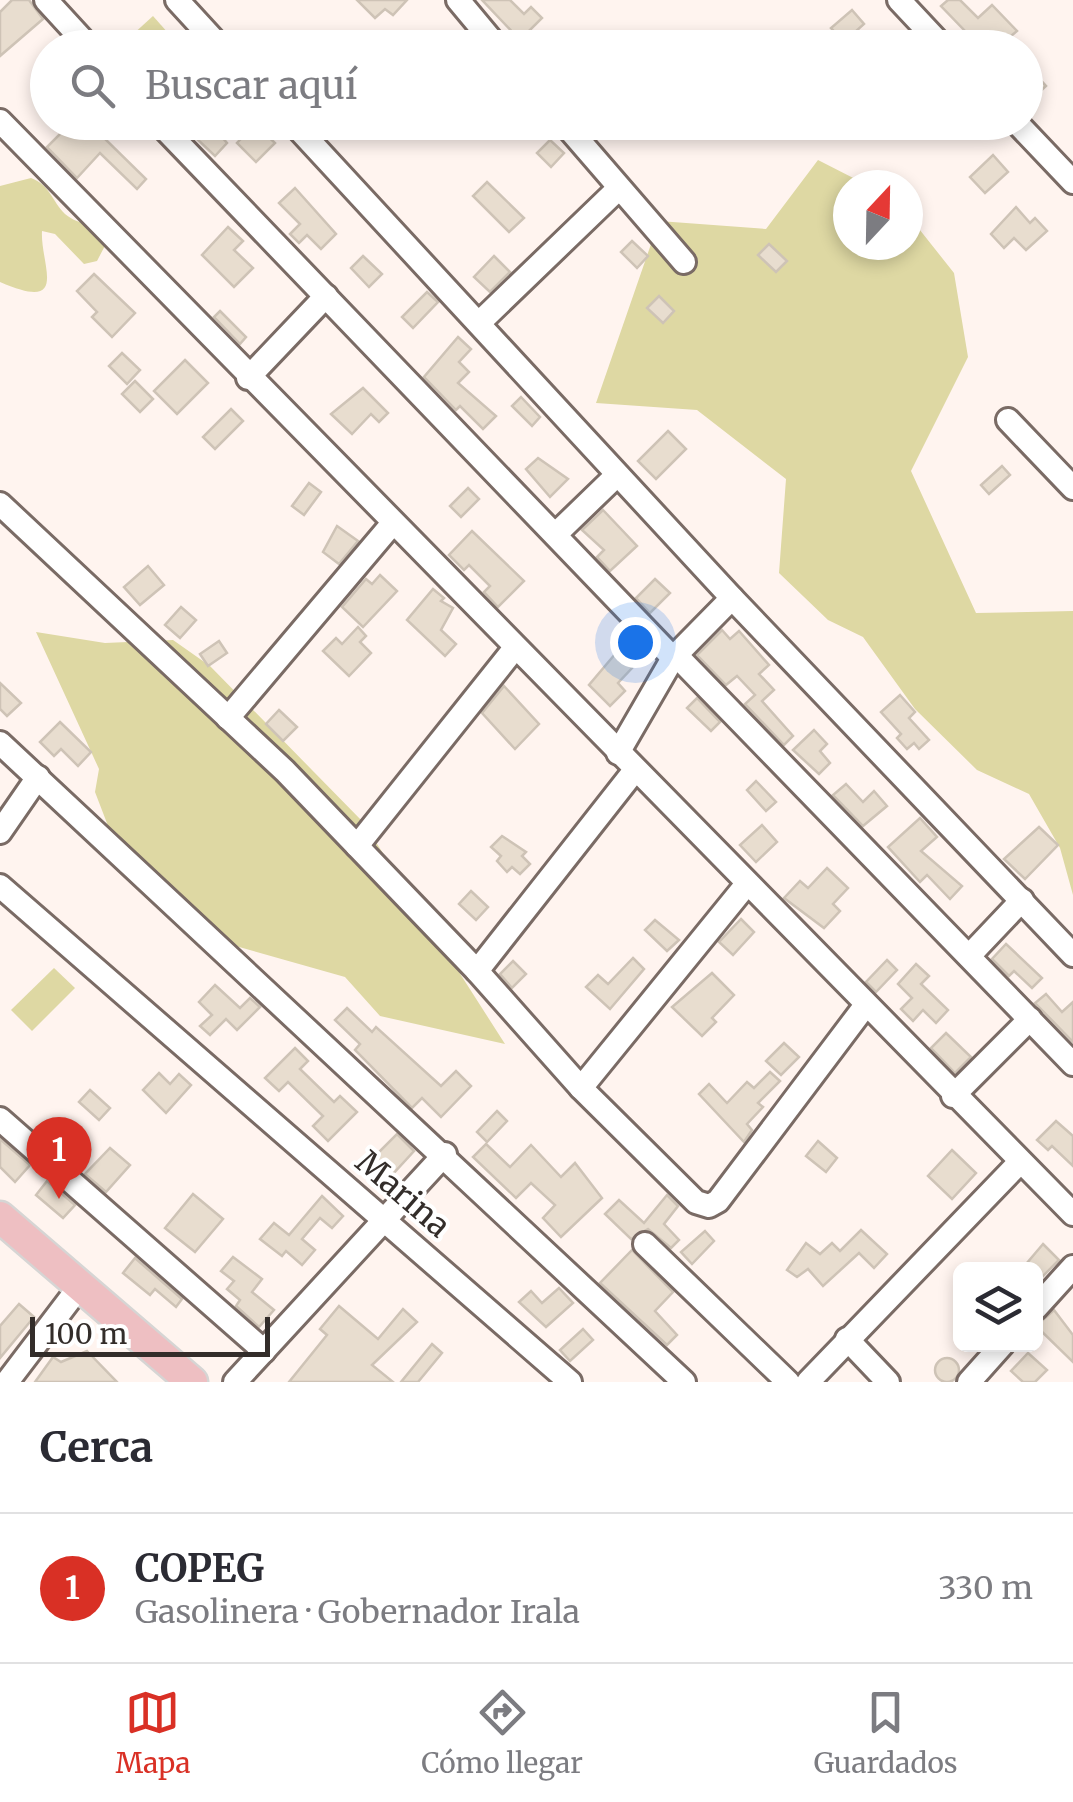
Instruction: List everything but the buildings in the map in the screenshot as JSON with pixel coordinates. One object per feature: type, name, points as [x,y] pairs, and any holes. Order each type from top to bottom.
[{"type":"main road","points":[[0,1217],[192,1382]]},
{"type":"street","points":[[46,0],[74,30]]},
{"type":"street","points":[[177,0],[205,30]]},
{"type":"street","points":[[458,0],[483,30]]},
{"type":"street","points":[[898,0],[927,30]]},
{"type":"street","points":[[0,121],[1019,1164],[1073,1214]]},
{"type":"street","points":[[175,140],[1073,1064]]},
{"type":"street","points":[[309,140],[732,598],[1073,955]]},
{"type":"street","points":[[579,140],[684,262]]},
{"type":"street","points":[[1033,140],[1073,182]]},
{"type":"street","points":[[479,323],[620,188]]},
{"type":"street","points":[[248,378],[326,296]]},
{"type":"street","points":[[1008,420],[1073,488]]},
{"type":"street","points":[[556,534],[618,475]]},
{"type":"street","points":[[0,504],[228,718],[357,846],[682,1192],[709,1206],[718,1201],[865,1006]]},
{"type":"street","points":[[228,718],[392,524]]},
{"type":"street","points":[[618,753],[674,656],[732,598]]},
{"type":"street","points":[[357,846],[514,649]]},
{"type":"street","points":[[0,743],[684,1382]]},
{"type":"street","points":[[476,971],[635,770]]},
{"type":"street","points":[[0,832],[38,777]]},
{"type":"street","points":[[581,1088],[746,885]]},
{"type":"street","name":"Marina","points":[[0,886],[570,1382]]},
{"type":"street","points":[[969,956],[1022,900]]},
{"type":"street","points":[[953,1096],[1030,1019]]},
{"type":"street","points":[[0,1118],[264,1351]]},
{"type":"street","points":[[235,1382],[444,1154]]},
{"type":"street","points":[[808,1382],[1019,1164]]},
{"type":"street","points":[[645,1244],[788,1382]]},
{"type":"street","points":[[1043,1300],[1073,1267]]},
{"type":"street","points":[[7,1382],[80,1286]]},
{"type":"street","points":[[847,1340],[888,1382]]},
{"type":"street","points":[[969,1382],[996,1352]]},
{"type":"shaded area","points":[[153,16],[165,30],[138,30]]},
{"type":"shaded area","points":[[818,160],[838,170],[833,170],[833,260],[923,260],[923,234],[954,273],[968,357],[911,471],[976,613],[1073,611],[1073,895],[1060,848],[1029,794],[977,770],[915,709],[863,637],[828,620],[779,573],[786,479],[697,410],[596,403],[659,221],[766,229]]},
{"type":"shaded area","points":[[31,178],[47,189],[65,214],[109,238],[97,261],[84,264],[55,234],[42,231],[47,281],[36,292],[0,282],[0,186]]},
{"type":"shaded area","points":[[36,632],[105,643],[173,640],[210,666],[363,822],[505,1044],[380,1016],[345,977],[204,937],[128,878],[95,792],[99,769]]},
{"type":"shaded area","points":[[54,968],[75,988],[32,1031],[11,1010]]},
{"type":"place","name":"COPEG","points":[[59,1199]]}]
